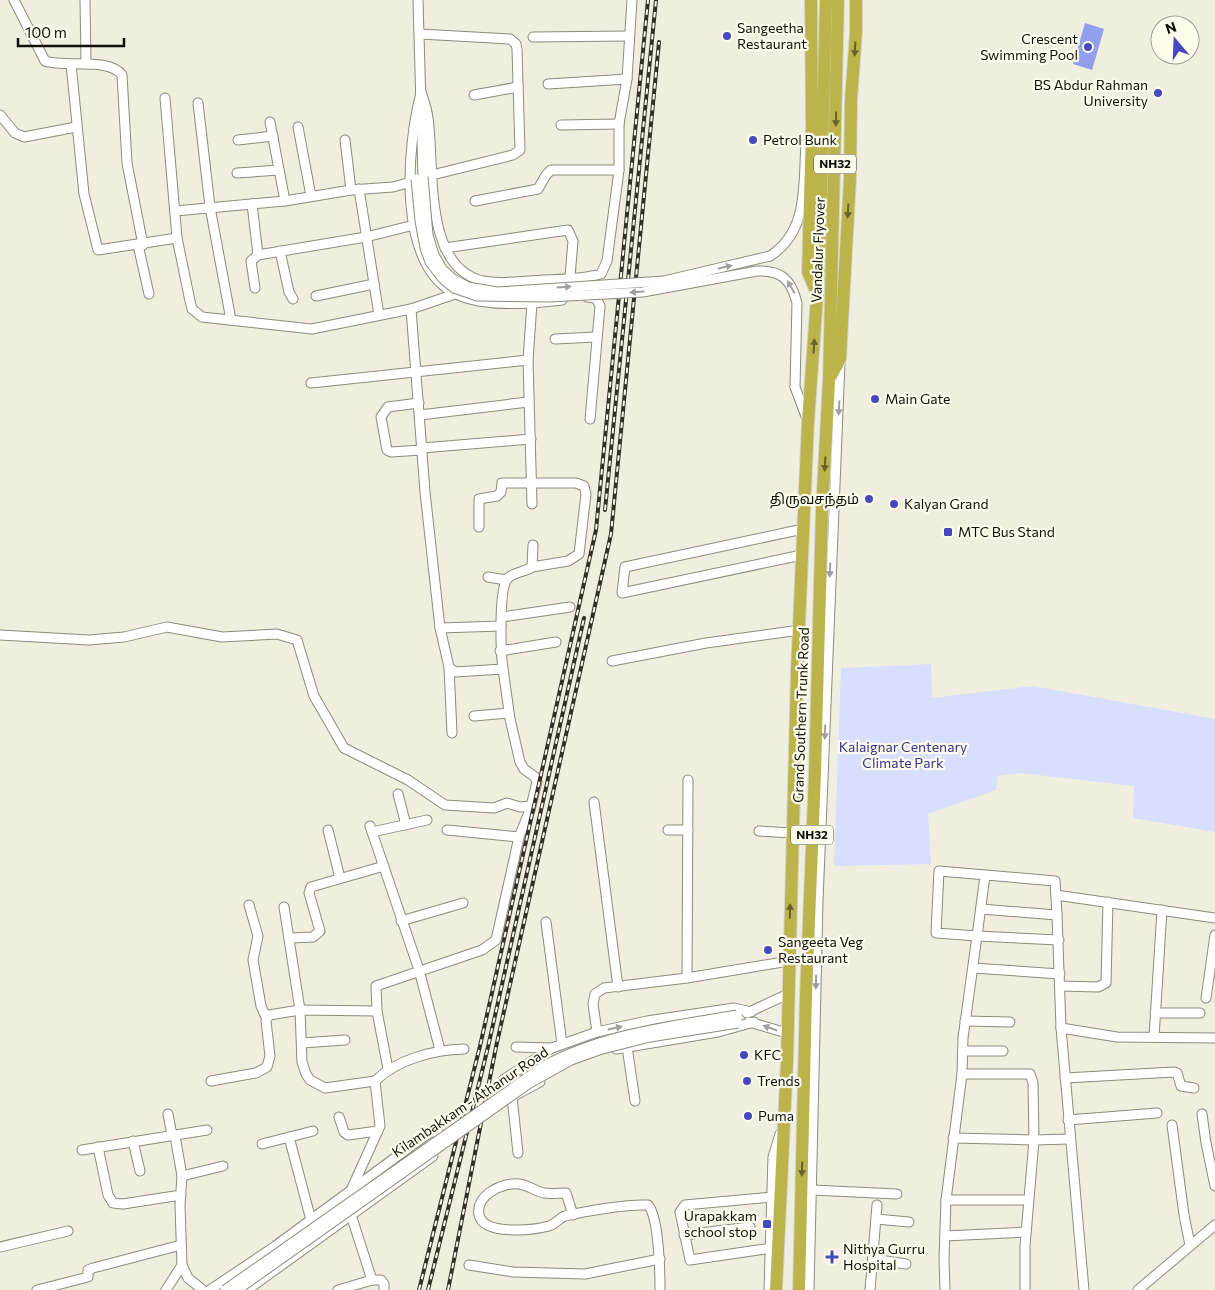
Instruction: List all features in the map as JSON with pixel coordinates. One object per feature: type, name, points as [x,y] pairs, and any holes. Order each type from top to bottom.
[{"type":"highway","points":[[811,0],[812,106],[808,272],[818,294]]},
{"type":"highway","name":"Vandalur Flyover","points":[[818,294],[826,0]]},
{"type":"highway","name":"Vandalur Flyover","points":[[829,380],[838,0]]},
{"type":"highway","points":[[829,380],[840,359],[850,179],[851,100],[856,32],[856,0]]},
{"type":"highway","name":"Grand Southern Trunk Road","points":[[788,994],[803,529],[808,422],[818,294]]},
{"type":"highway","name":"Grand Southern Trunk Road","points":[[799,1290],[822,510],[829,380]]},
{"type":"highway","name":"NH32","points":[[776,1290],[787,1061],[788,994]]},
{"type":"street","points":[[14,0],[43,59],[48,62],[86,64],[113,68],[122,75],[127,163],[149,294]]},
{"type":"street","points":[[85,0],[86,64]]},
{"type":"street","points":[[418,0],[421,138],[428,236],[434,255],[442,269],[453,280],[468,288],[497,292],[664,281],[770,256],[790,239],[797,226],[802,206],[805,158],[812,106]]},
{"type":"street","points":[[590,420],[600,306],[598,300],[607,261],[619,170],[619,124],[627,79],[632,0]]},
{"type":"street","points":[[420,34],[513,41],[517,49],[521,145],[517,153],[432,175]]},
{"type":"street","points":[[533,38],[629,36]]},
{"type":"street","points":[[71,64],[84,194],[98,250],[178,238]]},
{"type":"street","points":[[548,84],[627,79]]},
{"type":"street","points":[[474,95],[518,87]]},
{"type":"street","points":[[421,92],[429,119],[432,175],[438,224],[445,248],[456,266],[468,275],[483,281],[502,283],[599,275],[603,272]]},
{"type":"street","points":[[421,92],[414,119],[411,182],[414,225],[418,248],[429,269],[444,286],[455,294],[482,301],[532,304],[593,297],[598,300]]},
{"type":"street","points":[[165,98],[178,238],[192,309],[202,317],[312,329],[411,309],[455,294]]},
{"type":"street","points":[[198,103],[210,207],[231,320]]},
{"type":"street","points":[[0,115],[15,133],[24,137],[76,127]]},
{"type":"street","points":[[270,122],[285,201]]},
{"type":"street","points":[[561,125],[619,124]]},
{"type":"street","points":[[298,127],[311,196]]},
{"type":"street","points":[[238,140],[273,136]]},
{"type":"street","points":[[421,138],[416,144],[416,179],[425,248],[430,262],[454,288],[477,296],[502,298],[643,292],[757,271],[773,271],[786,280],[794,292],[797,302],[794,387],[808,422]]},
{"type":"street","points":[[345,140],[366,237],[378,315]]},
{"type":"street","points":[[237,173],[279,170]]},
{"type":"street","points":[[475,201],[538,189],[551,170],[619,170]]},
{"type":"street","points":[[176,211],[285,201],[355,189],[393,187],[411,182]]},
{"type":"street","points":[[252,204],[258,255]]},
{"type":"street","points":[[255,288],[251,261],[258,255],[366,237],[414,225]]},
{"type":"street","points":[[445,248],[568,230],[573,241],[570,278]]},
{"type":"street","points":[[280,251],[289,292],[293,299]]},
{"type":"street","points":[[316,296],[374,284]]},
{"type":"street","points":[[532,304],[528,360],[532,504]]},
{"type":"street","points":[[411,309],[422,449],[440,628],[449,667],[452,733]]},
{"type":"street","points":[[556,339],[596,337]]},
{"type":"street","points":[[808,1290],[819,892],[840,359]]},
{"type":"street","points":[[311,383],[528,360]]},
{"type":"street","points":[[420,415],[528,402]]},
{"type":"street","points":[[419,403],[388,407],[381,417],[387,450],[391,452],[531,439]]},
{"type":"street","points":[[388,1069],[377,1011],[376,986],[482,950],[496,940],[519,837],[536,791],[536,778],[524,769],[520,762],[509,713],[500,651],[501,621],[506,580],[512,575],[532,566],[568,561],[579,554],[586,494],[581,484],[502,483],[497,496],[479,499],[479,527]]},
{"type":"street","points":[[802,555],[622,593],[624,567],[803,529]]},
{"type":"street","points":[[532,566],[534,545]]},
{"type":"street","points":[[488,578],[506,580]]},
{"type":"street","points":[[440,628],[501,621],[570,607]]},
{"type":"street","points":[[0,635],[89,640],[124,637],[167,627],[222,637],[277,634],[297,640],[314,696],[344,748],[408,780],[445,805],[494,808],[507,803],[531,806]]},
{"type":"street","points":[[612,661],[706,643],[800,630]]},
{"type":"street","points":[[500,651],[556,642]]},
{"type":"street","points":[[449,667],[455,672],[503,670]]},
{"type":"street","points":[[474,716],[509,713]]},
{"type":"street","points":[[687,978],[688,780]]},
{"type":"street","points":[[398,794],[406,825]]},
{"type":"street","points":[[594,802],[618,987]]},
{"type":"street","points":[[427,820],[406,825],[371,829],[419,970],[440,1050]]},
{"type":"street","points":[[328,830],[340,878]]},
{"type":"street","points":[[447,830],[519,837]]},
{"type":"street","points":[[668,830],[688,830]]},
{"type":"street","points":[[759,832],[792,833]]},
{"type":"street","points":[[290,938],[313,937],[319,933],[320,929],[309,889],[384,866]]},
{"type":"street","points":[[1059,940],[936,933],[940,871],[1055,881],[1059,940],[1061,1028],[1069,1139],[1084,1290]]},
{"type":"street","points":[[945,1290],[946,1200],[962,1074],[965,1021],[985,876]]},
{"type":"street","points":[[1056,895],[1215,918]]},
{"type":"street","points":[[1060,986],[1098,986],[1106,983],[1108,902]]},
{"type":"street","points":[[401,921],[463,903]]},
{"type":"street","points":[[211,1080],[256,1073],[266,1066],[270,1056],[266,1017],[261,1006],[253,960],[258,936],[249,905]]},
{"type":"street","points":[[284,907],[300,1010],[306,1074],[317,1085],[335,1087],[375,1081],[388,1069],[440,1050],[464,1049]]},
{"type":"street","points":[[981,909],[1057,915]]},
{"type":"street","points":[[1154,1037],[1162,910]]},
{"type":"street","points":[[546,922],[562,1044]]},
{"type":"street","points":[[1206,998],[1215,935]]},
{"type":"street","points":[[598,1032],[593,1004],[595,994],[604,988],[687,978],[789,961]]},
{"type":"street","points":[[973,968],[1060,974]]},
{"type":"street","name":"Kilambakkam - Athanur Road","points":[[238,1290],[528,1084],[571,1060],[622,1043],[737,1019],[788,994]]},
{"type":"street","points":[[518,1153],[512,1097],[503,1085],[503,1080],[552,1048],[598,1032],[647,1021],[734,1008],[751,1012]]},
{"type":"street","points":[[266,1017],[274,1013],[300,1010],[377,1011]]},
{"type":"street","points":[[1155,1013],[1200,1013]]},
{"type":"street","name":"Kilambakkam - Athanur Road","points":[[225,1290],[544,1066],[563,1055],[615,1037],[737,1019],[754,1022],[786,1033]]},
{"type":"street","points":[[965,1021],[1010,1022]]},
{"type":"street","points":[[512,1097],[519,1095],[573,1064],[611,1050],[718,1032],[754,1022]]},
{"type":"street","points":[[1061,1028],[1117,1038],[1215,1038]]},
{"type":"street","points":[[302,1043],[345,1040]]},
{"type":"street","points":[[516,1047],[552,1048]]},
{"type":"street","points":[[627,1047],[635,1101]]},
{"type":"street","points":[[962,1051],[1003,1051]]},
{"type":"street","points":[[1065,1078],[1174,1072],[1177,1074],[1180,1085],[1194,1088]]},
{"type":"street","points":[[962,1074],[1030,1074],[1033,1083],[1034,1140],[1028,1200],[1024,1290]]},
{"type":"street","points":[[372,1280],[351,1215],[352,1189],[380,1126],[375,1081]]},
{"type":"street","points":[[1068,1120],[1156,1113]]},
{"type":"street","points":[[168,1114],[182,1176],[182,1265],[188,1278],[203,1290]]},
{"type":"street","points":[[1202,1114],[1215,1186]]},
{"type":"street","points":[[339,1117],[344,1132],[348,1135],[378,1131]]},
{"type":"street","points":[[769,1290],[772,1248],[773,1157],[784,1121]]},
{"type":"street","points":[[1172,1126],[1190,1245]]},
{"type":"street","points":[[82,1150],[207,1130]]},
{"type":"street","points":[[262,1144],[312,1131]]},
{"type":"street","points":[[210,1290],[426,1135],[438,1132],[441,1136],[442,1147],[439,1151],[247,1290]]},
{"type":"street","points":[[289,1137],[310,1220]]},
{"type":"street","points":[[953,1138],[1069,1139]]},
{"type":"street","points":[[133,1141],[140,1171]]},
{"type":"street","points":[[98,1147],[108,1195],[112,1204],[181,1195]]},
{"type":"street","points":[[182,1176],[222,1166]]},
{"type":"street","points":[[573,1215],[570,1200],[566,1193],[544,1193],[518,1184],[508,1184],[489,1193],[482,1200],[479,1213],[482,1221],[488,1225],[506,1230],[548,1226],[560,1218],[573,1215],[648,1205],[653,1214],[660,1259],[660,1290]]},
{"type":"street","points":[[812,1190],[897,1194]]},
{"type":"street","points":[[772,1197],[685,1206],[680,1212],[690,1260],[772,1248]]},
{"type":"street","points":[[946,1200],[1028,1200]]},
{"type":"street","points":[[870,1290],[877,1206]]},
{"type":"street","points":[[876,1219],[910,1222]]},
{"type":"street","points":[[1138,1290],[1215,1225]]},
{"type":"street","points":[[684,1235],[750,1227]]},
{"type":"street","points":[[0,1246],[68,1231]]},
{"type":"street","points":[[945,1236],[1026,1232]]},
{"type":"street","points":[[37,1290],[54,1288],[88,1277],[88,1270],[93,1268],[181,1246]]},
{"type":"street","points":[[469,1265],[513,1272],[585,1274],[660,1259]]},
{"type":"street","points":[[873,1259],[906,1264]]},
{"type":"street","points":[[166,1290],[182,1265]]},
{"type":"street","points":[[338,1290],[372,1280],[381,1280],[384,1284],[384,1290]]},
{"type":"green space","name":"Kalaignar Centenary Climate Park","points":[[931,664],[932,698],[1033,686],[1215,719],[1215,832],[1133,818],[1134,786],[1020,773],[998,776],[996,790],[928,814],[931,864],[834,866],[841,668]]},
{"type":"water","name":"Crescent Swimming Pool","points":[[1085,23],[1104,29],[1092,70],[1073,64]]},
{"type":"railway","points":[[419,1290],[480,1046],[596,530],[648,0]]},
{"type":"railway","points":[[605,510],[656,0]]},
{"type":"railway","points":[[448,1290],[496,1047],[611,534],[659,42]]},
{"type":"railway","points":[[428,1290],[488,1047],[584,618]]},
{"type":"place","name":"Sangeetha Restaurant","points":[[727,36]]},
{"type":"place","name":"Crescent Swimming Pool","points":[[1088,47]]},
{"type":"place","name":"BS Abdur Rahman University","points":[[1158,93]]},
{"type":"place","name":"Petrol Bunk","points":[[753,140]]},
{"type":"place","name":"Main Gate","points":[[875,399]]},
{"type":"place","name":"திருவசந்தம்","points":[[869,499]]},
{"type":"place","name":"Kalyan Grand","points":[[894,504]]},
{"type":"place","name":"MTC Bus Stand","points":[[948,532]]},
{"type":"place","name":"Sangeeta Veg Restaurant","points":[[768,950]]},
{"type":"place","name":"KFC","points":[[744,1055]]},
{"type":"place","name":"Trends","points":[[747,1081]]},
{"type":"place","name":"Puma","points":[[748,1116]]},
{"type":"place","name":"Urapakkam school stop","points":[[767,1224]]},
{"type":"place","name":"Nithya Gurru Hospital","points":[[832,1257]]}]
